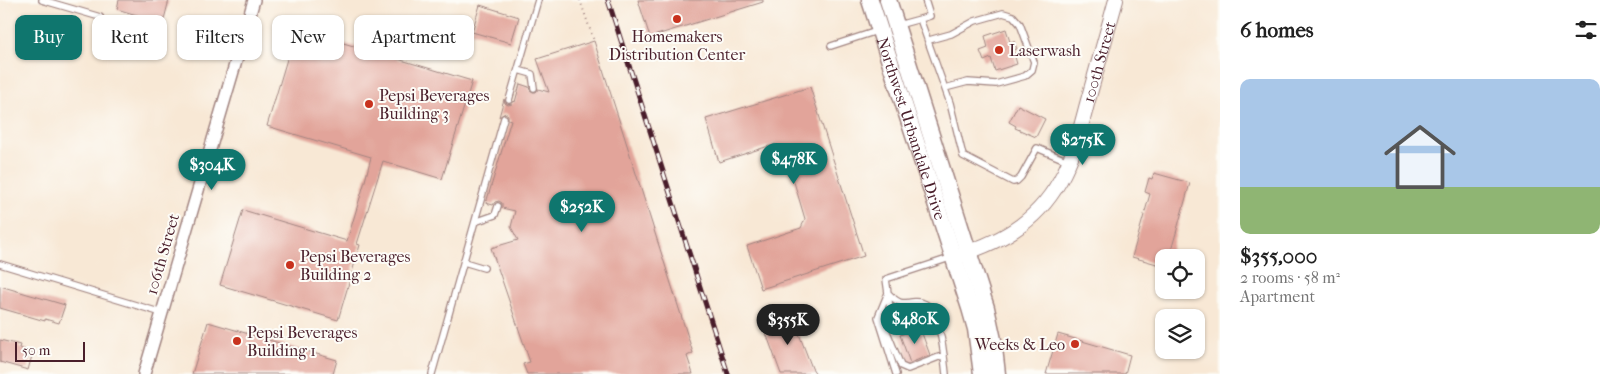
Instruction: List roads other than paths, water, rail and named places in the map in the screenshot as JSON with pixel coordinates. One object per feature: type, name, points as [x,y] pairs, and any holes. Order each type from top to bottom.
[{"type":"main road","name":"Northwest Urbandale Drive","points":[[870,0],[961,255]]},
{"type":"main road","name":"Northwest Urbandale Drive","points":[[888,0],[961,255]]},
{"type":"main road","points":[[961,255],[976,330],[982,374]]},
{"type":"main road","points":[[961,255],[986,308],[998,374]]},
{"type":"street","name":"106th Street","points":[[144,374],[254,0]]},
{"type":"street","name":"100th Street","points":[[961,255],[994,243],[1011,233],[1034,214],[1048,199],[1058,184],[1074,149],[1116,0]]},
{"type":"lane","points":[[42,0],[93,15]]},
{"type":"lane","points":[[509,100],[538,0]]},
{"type":"lane","points":[[831,46],[930,16],[925,0]]},
{"type":"lane","points":[[928,40],[951,34],[975,21],[1003,13],[1013,16],[1020,24],[1034,62],[1032,70],[1025,76],[996,84],[968,82],[945,88]]},
{"type":"lane","points":[[920,19],[945,88],[963,156],[1013,182],[1018,181],[1021,177],[1037,148],[1069,162]]},
{"type":"lane","points":[[518,70],[532,74],[534,88]]},
{"type":"lane","points":[[432,374],[504,118]]},
{"type":"lane","points":[[475,222],[495,215],[498,206]]},
{"type":"lane","points":[[935,318],[903,329],[896,326],[892,317],[886,280],[961,255]]},
{"type":"lane","points":[[464,262],[484,268]]},
{"type":"lane","points":[[0,264],[162,313]]},
{"type":"lane","points":[[888,293],[878,317],[896,374]]},
{"type":"lane","points":[[888,293],[896,301],[902,303],[922,302],[931,308],[943,344],[946,374]]},
{"type":"lane","points":[[880,313],[901,366],[908,369],[944,355]]},
{"type":"railway","points":[[608,0],[728,374]]},
{"type":"place","name":"Homemakers Distribution Center","points":[[677,19]]},
{"type":"place","name":"Laserwash","points":[[999,50]]},
{"type":"place","name":"Pepsi Beverages Building 3","points":[[369,104]]},
{"type":"place","name":"Pepsi Beverages Building 2","points":[[290,265]]},
{"type":"place","name":"Pepsi Beverages Building 1","points":[[237,341]]},
{"type":"place","name":"Weeks & Leo","points":[[1075,344]]}]
